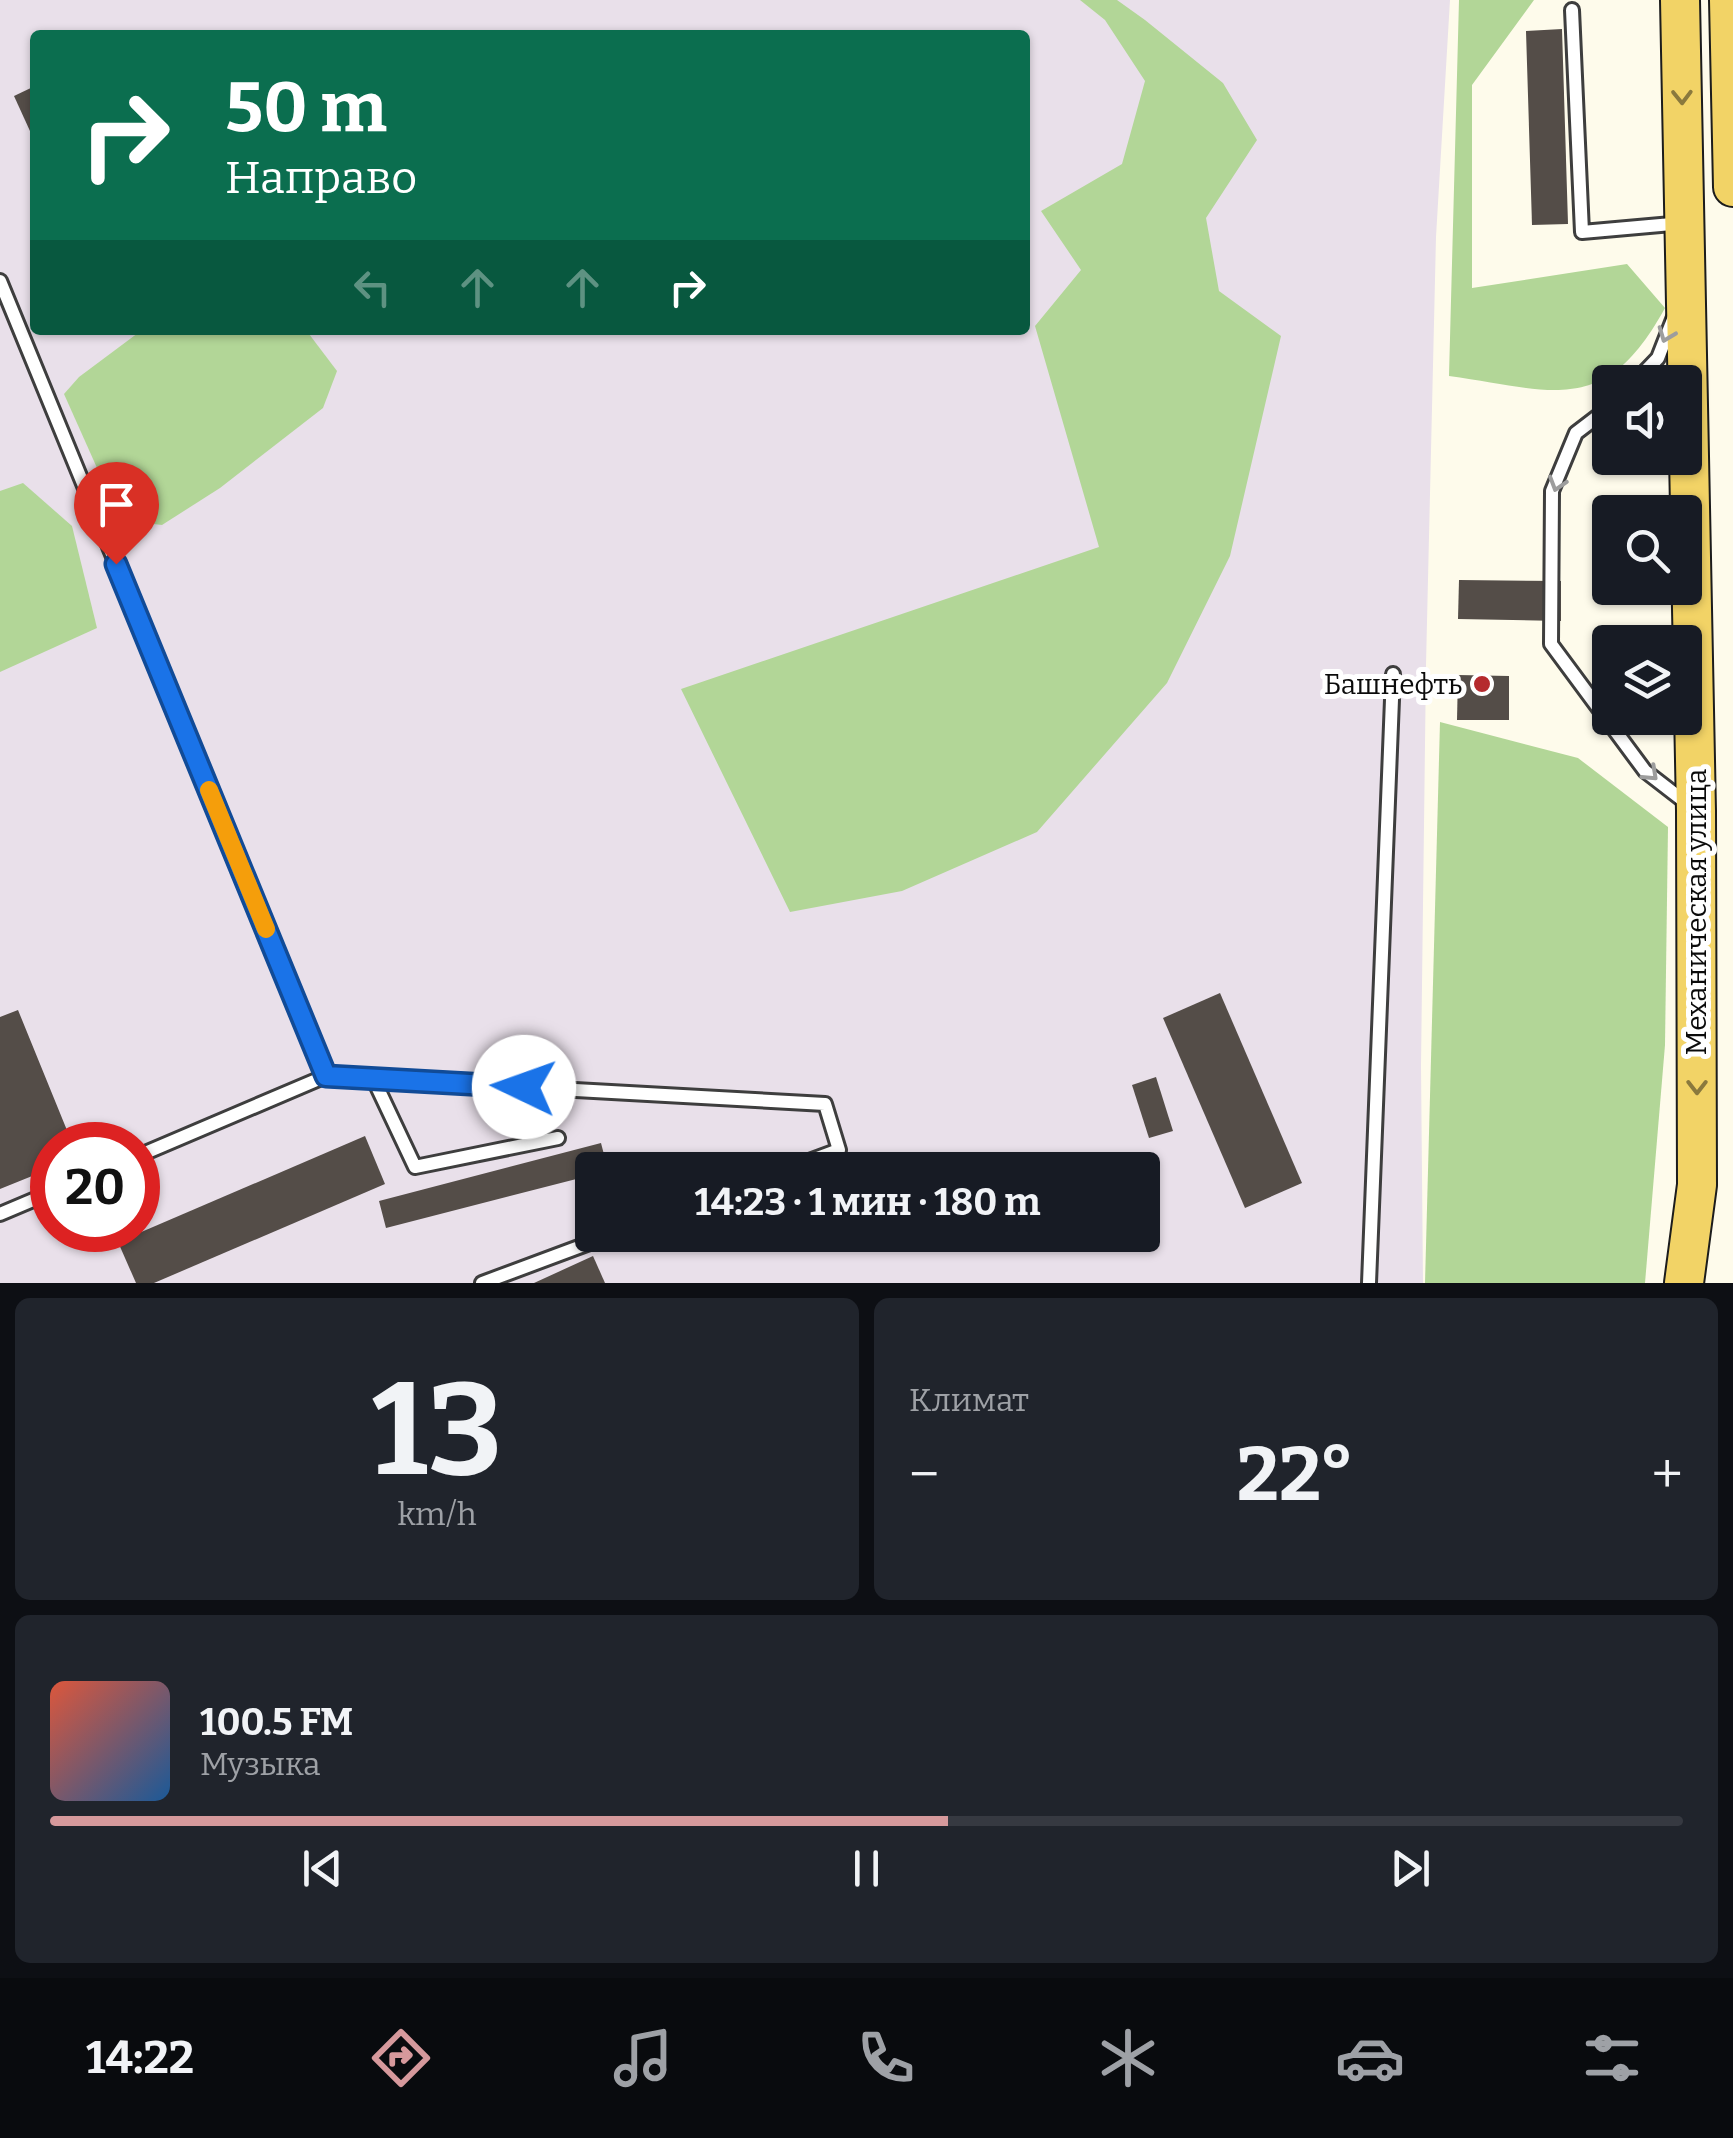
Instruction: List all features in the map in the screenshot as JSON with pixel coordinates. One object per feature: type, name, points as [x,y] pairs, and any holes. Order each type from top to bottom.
[{"type":"main road","name":"Механическая улица","points":[[1680,0],[1696,811],[1697,1185],[1684,1283]]},
{"type":"main road","points":[[1729,0],[1733,187]]},
{"type":"lane","points":[[1572,10],[1582,232],[1686,223]]},
{"type":"lane","points":[[0,281],[326,1076]]},
{"type":"lane","points":[[1651,365],[1658,358],[1687,282]]},
{"type":"lane","points":[[1592,421],[1576,433],[1552,491],[1551,644],[1645,770],[1696,811]]},
{"type":"lane","points":[[1370,1283],[1393,674]]},
{"type":"lane","points":[[160,1147],[326,1076],[825,1104],[839,1150],[834,1152]]},
{"type":"lane","points":[[373,1078],[415,1167],[558,1138]]},
{"type":"lane","points":[[0,1214],[30,1201]]},
{"type":"lane","points":[[482,1283],[575,1248]]},
{"type":"shaded area","points":[[0,0],[1450,0],[1436,237],[1421,1066],[1423,1283],[0,1283]]},
{"type":"green space","points":[[1080,0],[1117,0],[1145,20],[1223,83],[1257,140],[1206,218],[1219,291],[1281,336],[1230,556],[1167,683],[1037,832],[902,891],[790,912],[681,689],[1099,547],[1035,326],[1081,270],[1041,211],[1122,164],[1145,81],[1105,20]]},
{"type":"green space","points":[[1459,0],[1534,0],[1472,85],[1472,288],[1627,264],[1665,308],[1643,343],[1623,365],[1592,365],[1592,383],[1575,389],[1519,387],[1449,376]]},
{"type":"green space","points":[[135,335],[310,335],[337,371],[323,408],[220,488],[162,525],[127,521],[110,497],[64,394],[79,377]]},
{"type":"green space","points":[[23,483],[72,526],[97,628],[0,672],[0,491]]},
{"type":"green space","points":[[1440,722],[1578,758],[1668,827],[1665,1045],[1645,1283],[1425,1283]]},
{"type":"building","points":[[1562,29],[1568,224],[1532,225],[1526,31]]},
{"type":"building","points":[[30,88],[30,131],[14,96]]},
{"type":"building","points":[[1459,580],[1561,581],[1561,621],[1458,619]]},
{"type":"building","points":[[1458,675],[1509,676],[1509,720],[1457,720]]},
{"type":"building","points":[[1220,993],[1302,1183],[1245,1208],[1163,1018]]},
{"type":"building","points":[[18,1010],[64,1122],[30,1122],[30,1177],[0,1189],[0,1017]]},
{"type":"building","points":[[1156,1077],[1173,1131],[1149,1138],[1132,1085]]},
{"type":"building","points":[[365,1136],[385,1184],[154,1283],[136,1283],[122,1252],[160,1252],[160,1224]]},
{"type":"building","points":[[601,1143],[603,1152],[575,1152],[575,1179],[386,1228],[379,1201]]},
{"type":"building","points":[[593,1256],[605,1283],[534,1283]]},
{"type":"slow traffic","points":[[209,790],[266,929]]},
{"type":"place","name":"Башнефть","points":[[1482,684]]},
{"type":"route","points":[[116,564],[326,1076],[524,1087]]}]
